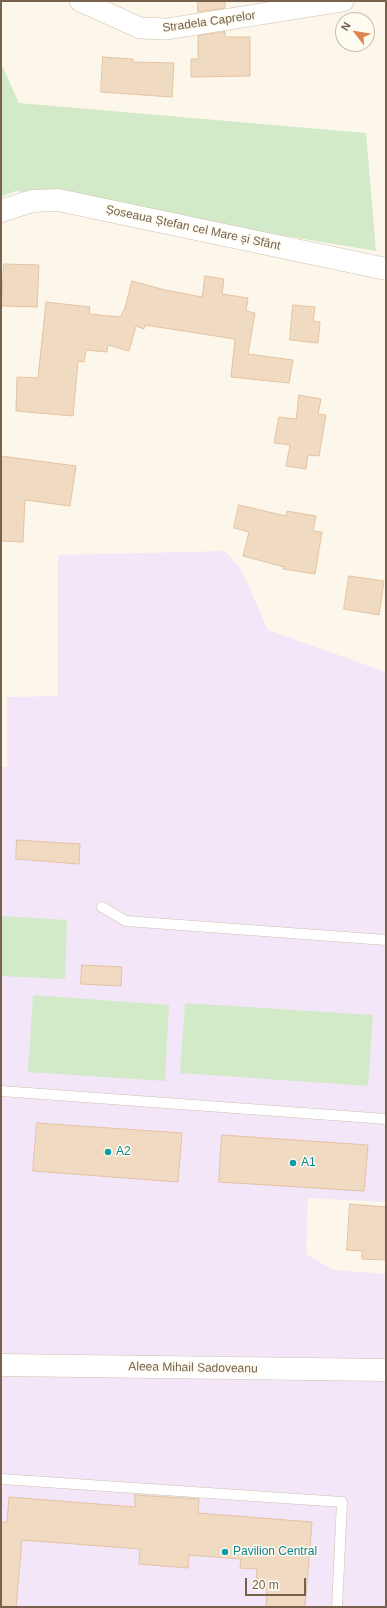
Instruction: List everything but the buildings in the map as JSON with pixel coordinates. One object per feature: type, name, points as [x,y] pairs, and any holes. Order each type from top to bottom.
[{"type":"street","name":"Stradela Caprelor","points":[[80,1],[140,28],[166,29],[343,1]]},
{"type":"street","name":"Șoseaua Ștefan cel Mare și Sfânt","points":[[1,211],[32,202],[58,200],[386,269]]},
{"type":"street","name":"Aleea Mihail Sadoveanu","points":[[1,1365],[386,1370]]},
{"type":"lane","points":[[102,907],[126,921],[386,940]]},
{"type":"lane","points":[[1,1090],[386,1119]]},
{"type":"lane","points":[[1,1479],[342,1502],[337,1607]]},
{"type":"shaded area","points":[[225,551],[241,569],[268,630],[386,672],[386,1202],[308,1198],[306,1254],[333,1270],[386,1274],[386,1607],[1,1607],[1,767],[7,767],[7,697],[58,696],[58,555]]},
{"type":"green space","points":[[1,63],[19,103],[366,133],[376,251],[16,191],[1,197]]},
{"type":"green space","points":[[1,916],[67,920],[65,979],[1,976]]},
{"type":"green space","points":[[33,995],[169,1005],[165,1081],[28,1072]]},
{"type":"green space","points":[[185,1003],[373,1015],[368,1086],[180,1073]]},
{"type":"place","name":"A2","points":[[108,1152]]},
{"type":"place","name":"A1","points":[[293,1163]]},
{"type":"place","name":"Pavilion Central","points":[[225,1552]]}]
